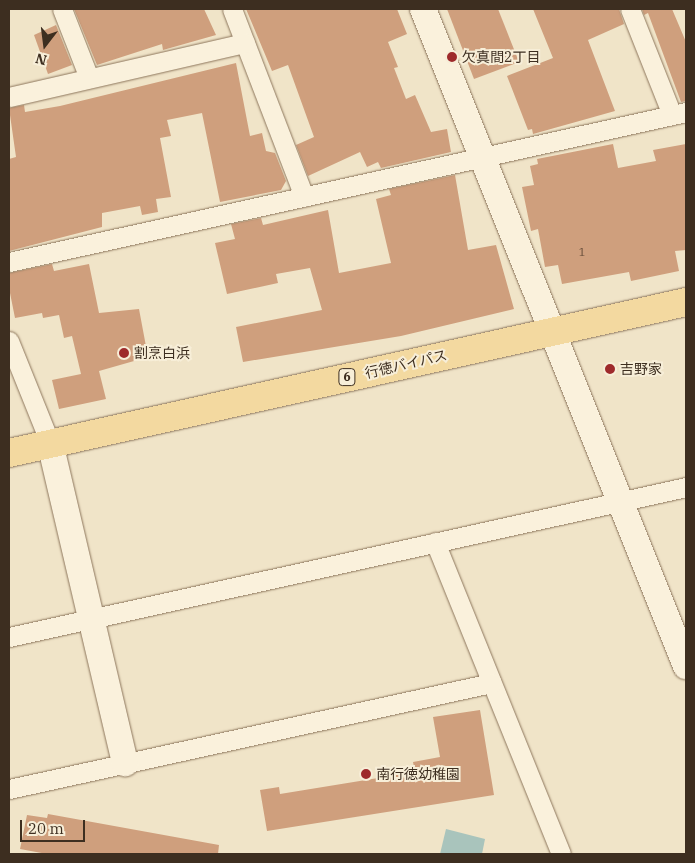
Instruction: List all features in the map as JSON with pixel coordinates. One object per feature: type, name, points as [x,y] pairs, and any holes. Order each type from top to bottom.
[{"type":"main road","name":"行徳バイパス","points":[[9,453],[686,302]]},
{"type":"street","points":[[62,9],[89,78]]},
{"type":"street","points":[[232,9],[304,197]]},
{"type":"street","points":[[423,9],[686,666]]},
{"type":"street","points":[[9,262],[679,113],[630,9]]},
{"type":"street","points":[[9,97],[245,43]]},
{"type":"street","points":[[9,342],[50,443],[93,618],[125,764]]},
{"type":"street","points":[[9,637],[686,487]]},
{"type":"street","points":[[435,542],[561,854]]},
{"type":"street","points":[[9,789],[492,683]]},
{"type":"water","points":[[446,829],[485,839],[482,854],[440,854]]},
{"type":"building","points":[[74,9],[204,9],[216,35],[163,50],[162,44],[97,65]]},
{"type":"building","points":[[246,9],[397,9],[407,34],[388,42],[398,67],[394,68],[406,99],[415,95],[431,132],[447,129],[451,152],[381,168],[378,162],[367,167],[360,152],[308,176],[296,145],[314,137],[288,65],[272,71]]},
{"type":"building","points":[[447,9],[498,9],[519,62],[474,79]]},
{"type":"building","points":[[533,9],[619,9],[624,24],[588,40],[615,111],[533,134],[532,129],[528,130],[507,76],[553,58]]},
{"type":"building","points":[[642,9],[672,9],[686,42],[686,101],[681,102],[648,13],[644,15]]},
{"type":"building","points":[[56,25],[72,65],[48,74],[34,35]]},
{"type":"building","points":[[236,63],[250,136],[262,133],[266,151],[275,153],[286,181],[281,190],[220,202],[202,113],[167,120],[171,136],[160,138],[171,197],[156,199],[158,212],[142,215],[140,206],[102,213],[102,227],[9,251],[9,159],[16,157],[9,108],[24,105],[25,112],[60,106]]},
{"type":"building","points":[[613,144],[618,168],[656,161],[653,150],[686,144],[686,250],[675,251],[679,271],[631,281],[629,272],[562,284],[558,265],[545,267],[538,229],[531,231],[522,187],[534,185],[530,166],[538,164],[537,159]]},
{"type":"building","points":[[455,175],[468,250],[496,245],[514,309],[401,336],[243,362],[236,327],[322,310],[310,268],[276,274],[278,283],[227,294],[215,243],[235,239],[231,224],[261,218],[263,225],[328,210],[339,273],[391,263],[376,199],[391,195],[389,189]]},
{"type":"building","points":[[52,264],[54,271],[89,264],[99,313],[139,309],[148,357],[99,371],[106,399],[59,409],[52,380],[81,374],[72,336],[64,338],[59,315],[43,318],[42,313],[15,318],[9,288],[9,273]]},
{"type":"building","points":[[480,710],[494,795],[267,831],[260,790],[279,787],[280,794],[415,772],[413,762],[440,757],[433,717]]},
{"type":"building","points":[[48,814],[219,845],[218,854],[47,854],[20,849],[27,815],[47,818]]},
{"type":"place","name":"欠真間2丁目","points":[[452,57]]},
{"type":"place","name":"割烹白浜","points":[[124,353]]},
{"type":"place","name":"吉野家","points":[[610,369]]},
{"type":"place","name":"南行徳幼稚園","points":[[366,774]]}]
